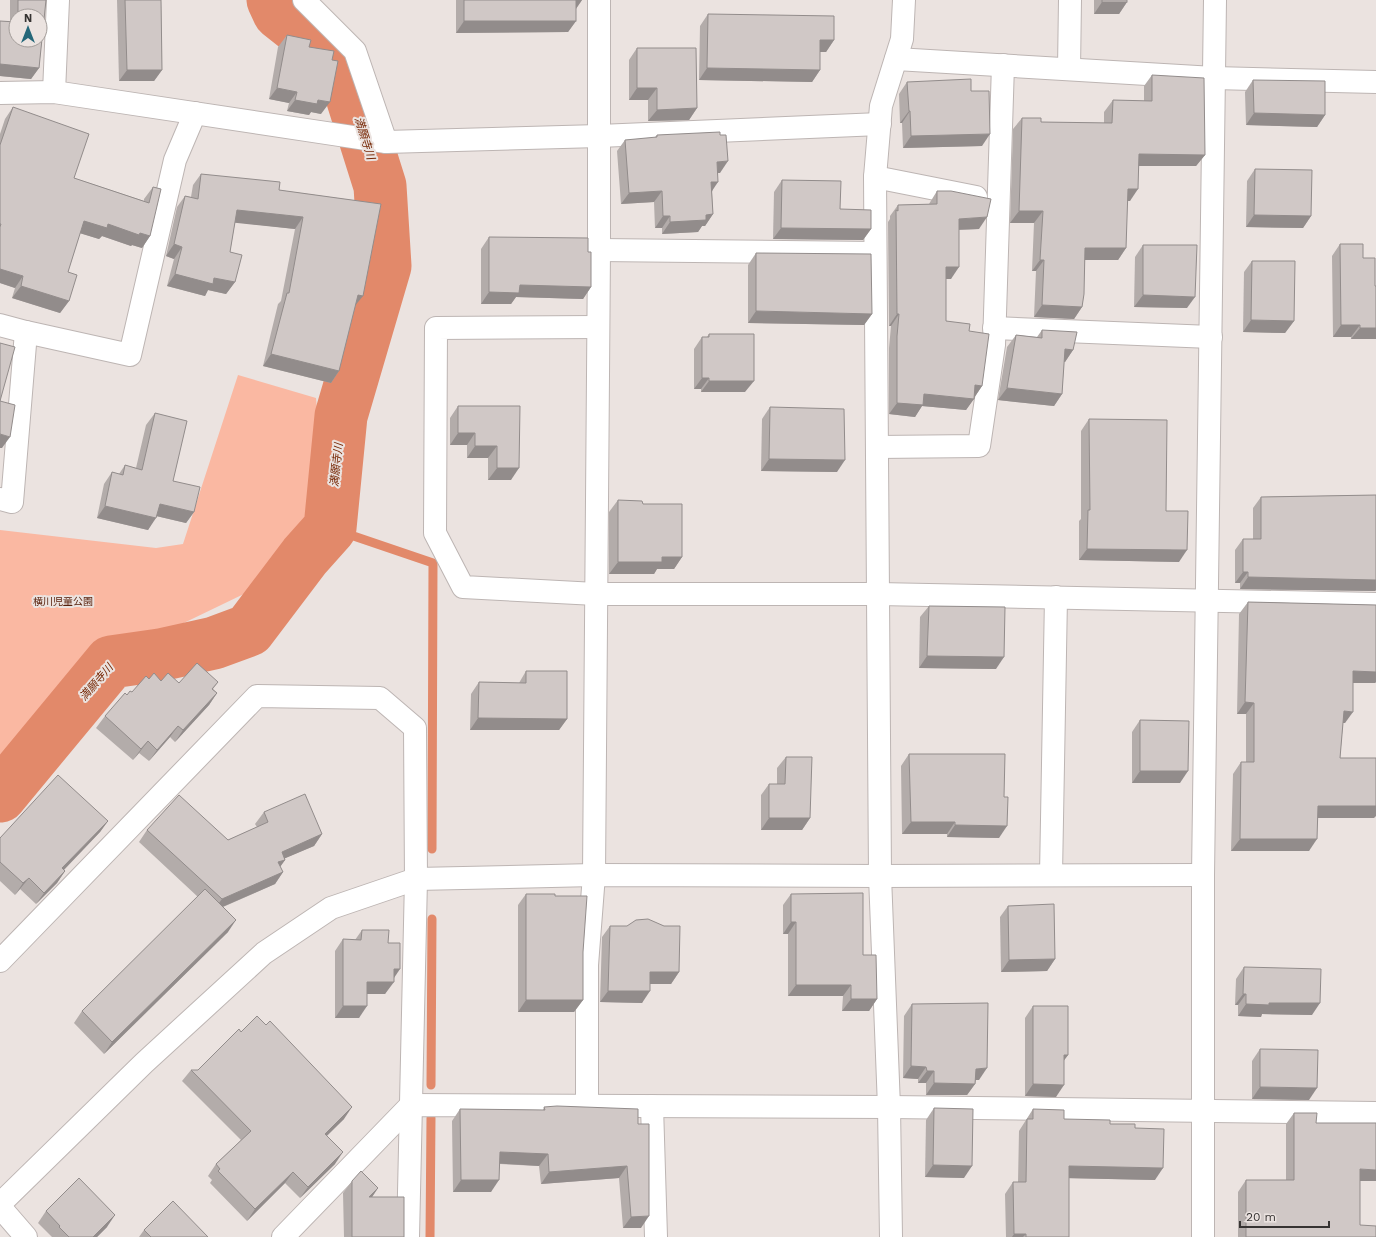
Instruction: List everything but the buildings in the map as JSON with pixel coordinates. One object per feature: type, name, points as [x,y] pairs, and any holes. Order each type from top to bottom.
[{"type":"street","points":[[54,92],[58,0]]},
{"type":"street","points":[[304,0],[355,51],[380,141]]},
{"type":"street","points":[[587,1106],[588,965],[594,875],[599,250],[599,0]]},
{"type":"street","points":[[891,1237],[889,1107],[880,876],[875,177],[881,106],[902,39],[904,0]]},
{"type":"street","points":[[1069,69],[1070,0]]},
{"type":"street","points":[[1203,1237],[1204,875],[1215,0]]},
{"type":"street","points":[[896,59],[1214,78],[1376,82]]},
{"type":"street","points":[[877,447],[979,446],[994,345],[1004,65]]},
{"type":"street","points":[[0,93],[54,92],[380,141],[599,136],[880,124]]},
{"type":"street","points":[[0,325],[130,355],[175,160],[195,113]]},
{"type":"street","points":[[875,177],[998,201]]},
{"type":"street","points":[[599,250],[875,253]]},
{"type":"street","points":[[598,327],[436,328],[435,533],[463,587],[596,594],[878,594],[1376,604]]},
{"type":"street","points":[[994,328],[1211,337]]},
{"type":"street","points":[[0,499],[12,502],[26,332]]},
{"type":"street","points":[[1051,875],[1056,597]]},
{"type":"street","points":[[0,961],[257,696],[380,698],[414,728],[416,879],[408,1237]]},
{"type":"street","points":[[0,1204],[144,1063],[264,952],[331,908],[416,879],[594,875],[1204,875]]},
{"type":"street","points":[[283,1237],[411,1105],[889,1107],[1204,1110],[1376,1114]]},
{"type":"street","points":[[652,1106],[656,1237]]},
{"type":"street","points":[[0,1208],[26,1237]]},
{"type":"green space","name":"横川児童公園","points":[[238,375],[316,398],[324,495],[298,552],[248,592],[134,647],[104,649],[0,772],[0,530],[156,548],[183,544]]},
{"type":"waterway","name":"満願寺川","points":[[0,796],[111,662],[160,655],[214,643],[249,630],[305,556],[330,528],[341,416],[385,266],[380,186],[341,62],[279,13],[273,0]]},
{"type":"waterway","points":[[330,528],[433,563],[432,849]]},
{"type":"waterway","points":[[431,1085],[432,919]]},
{"type":"waterway","points":[[430,1237],[431,1118]]}]
